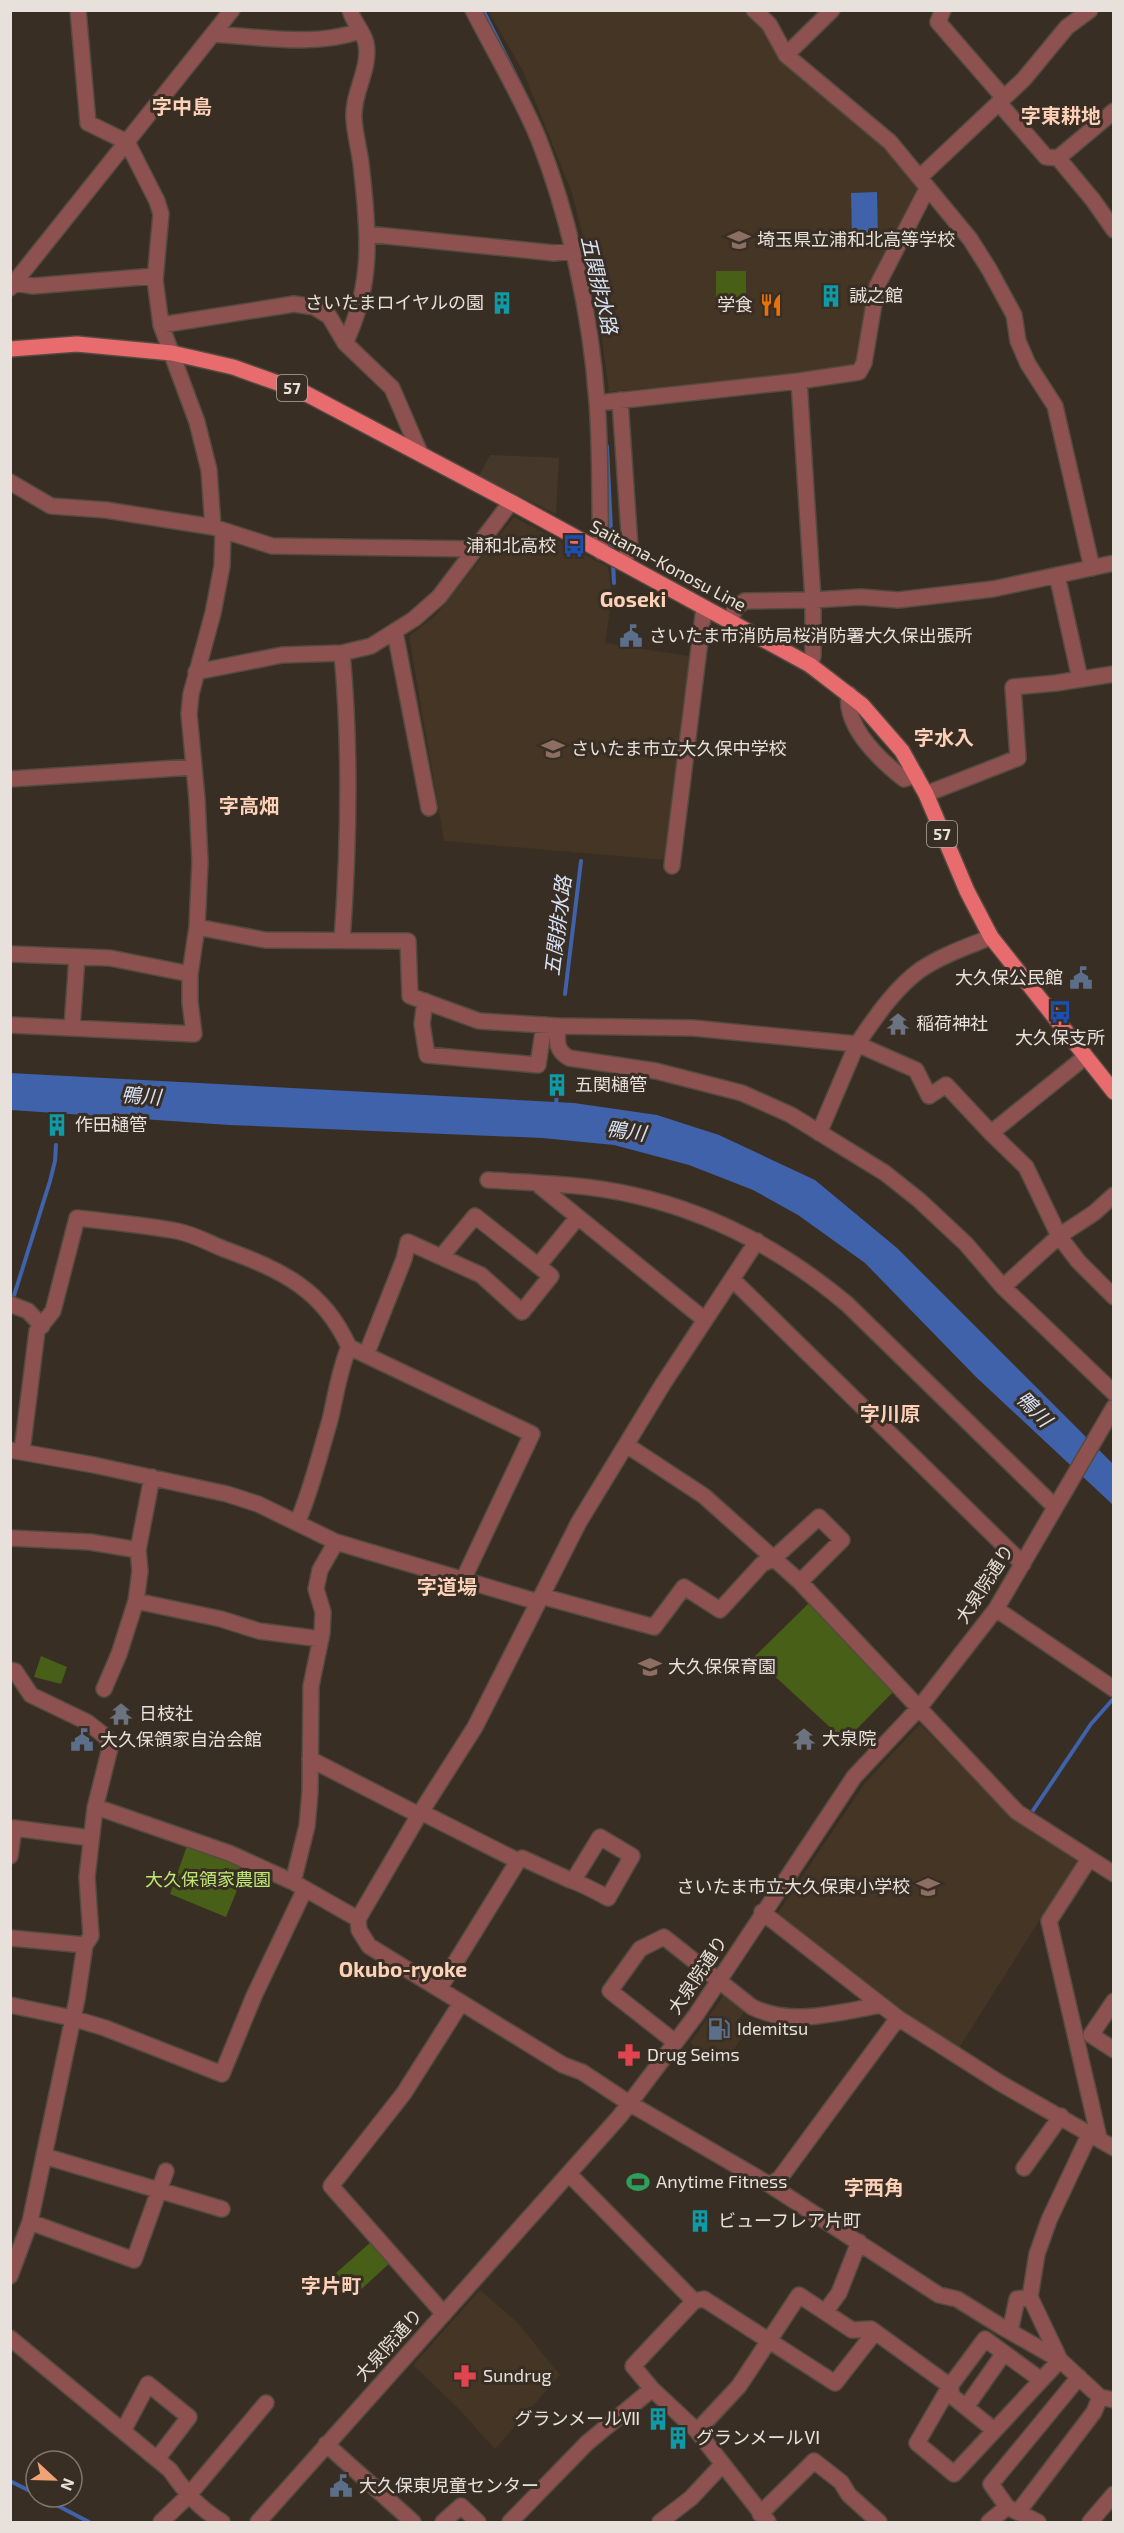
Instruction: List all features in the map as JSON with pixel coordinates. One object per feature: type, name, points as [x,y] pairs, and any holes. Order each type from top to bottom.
[{"type":"main road","name":"Saitama-Konosu Line","points":[[10,349],[77,344],[172,353],[233,367],[303,392],[810,665],[849,694],[885,729],[902,751],[926,794],[967,891],[991,937],[1113,1092]]},
{"type":"street","points":[[10,1025],[195,1034],[190,1002],[190,974],[197,927],[200,862],[189,714],[190,694],[213,610],[222,566],[218,529],[209,470],[196,423],[161,325],[155,276],[160,214],[157,201],[127,142],[88,123],[78,10]]},
{"type":"street","points":[[13,286],[232,10]]},
{"type":"street","points":[[345,343],[357,318],[367,273],[367,234],[362,172],[354,120],[366,60],[365,40],[350,10]]},
{"type":"street","points":[[474,10],[538,139],[560,202],[592,347],[612,557],[630,547],[620,400]]},
{"type":"street","points":[[754,10],[769,24],[786,55],[890,142],[970,239],[989,269],[1014,315],[1018,341],[1028,364],[1055,406],[1092,568]]},
{"type":"street","points":[[786,55],[832,10]]},
{"type":"street","points":[[943,10],[938,22],[1046,157],[1058,158],[1113,111]]},
{"type":"street","points":[[597,403],[855,374],[862,368],[878,286],[924,183],[1039,63],[1067,27],[1090,10]]},
{"type":"street","points":[[213,34],[304,39],[343,37],[360,31]]},
{"type":"street","points":[[1058,158],[1093,200],[1113,230]]},
{"type":"street","points":[[367,234],[554,254],[572,251]]},
{"type":"street","points":[[13,286],[155,276]]},
{"type":"street","points":[[161,325],[294,304],[314,307],[329,316],[345,343],[392,388],[420,453]]},
{"type":"street","points":[[799,381],[813,600],[813,656],[810,665]]},
{"type":"street","points":[[10,482],[51,506],[106,510],[218,529],[272,546],[475,549]]},
{"type":"street","points":[[196,672],[282,655],[342,653],[371,646],[426,610],[511,502]]},
{"type":"street","points":[[729,621],[742,602],[861,597],[898,600],[993,589],[1113,563]]},
{"type":"street","points":[[1057,575],[1080,679]]},
{"type":"street","points":[[672,866],[704,608]]},
{"type":"street","points":[[395,632],[429,808]]},
{"type":"street","points":[[342,653],[348,711],[349,828],[342,941]]},
{"type":"street","points":[[926,794],[1018,758],[1013,687],[1113,674]]},
{"type":"street","points":[[849,694],[848,711],[854,725],[877,754],[904,779],[916,775]]},
{"type":"street","points":[[10,780],[194,767]]},
{"type":"street","points":[[197,927],[265,940],[408,941],[410,996],[479,1021],[693,1028],[857,1044],[916,1070],[929,1095],[946,1085],[1026,1167],[1059,1236],[1078,1261],[1113,1297]]},
{"type":"street","points":[[819,1133],[857,1044],[886,1002],[919,971],[948,954],[991,937]]},
{"type":"street","points":[[10,954],[110,958],[190,974]]},
{"type":"street","points":[[72,1028],[77,957]]},
{"type":"street","points":[[425,1001],[422,1024],[427,1055],[538,1065],[551,1025]]},
{"type":"street","points":[[551,1025],[558,1050],[569,1058],[656,1071],[742,1093],[791,1115],[885,1173],[919,1200],[966,1245],[1003,1287],[1113,1393]]},
{"type":"street","points":[[991,1133],[1085,1057]]},
{"type":"street","points":[[488,1180],[575,1185],[633,1195],[712,1220],[757,1241],[812,1275],[847,1304],[1059,1500]]},
{"type":"street","points":[[536,1183],[705,1320]]},
{"type":"street","points":[[1003,1287],[1059,1236],[1094,1213],[1113,1195]]},
{"type":"street","points":[[366,1355],[404,1259],[408,1242],[441,1257],[481,1275],[522,1312],[551,1276],[475,1216],[441,1257]]},
{"type":"street","points":[[538,1266],[578,1217]]},
{"type":"street","points":[[463,1580],[532,1434],[349,1347],[341,1329],[325,1306],[300,1285],[279,1272],[179,1231],[77,1218],[53,1311],[37,1331],[14,1452],[152,1477],[228,1494],[258,1504],[336,1542],[463,1580],[654,1627],[684,1587],[720,1610],[762,1564],[773,1559],[819,1516],[842,1540],[800,1582]]},
{"type":"street","points":[[757,1241],[663,1384],[628,1446],[579,1522],[475,1727],[420,1813],[358,1919],[359,1930],[369,1946],[563,2065],[582,2072],[629,2103],[770,2185],[939,2295],[957,2298],[1060,2361],[1107,2398],[1012,2510],[989,2523]]},
{"type":"street","points":[[732,1279],[1023,1564]]},
{"type":"street","points":[[10,1304],[28,1311],[42,1326]]},
{"type":"street","points":[[297,1523],[305,1506],[330,1419],[342,1365],[349,1347]]},
{"type":"street","name":"大泉院通り","points":[[258,2523],[569,2174],[629,2103],[719,1981],[762,1912],[854,1777],[919,1708],[996,1610],[1112,1409]]},
{"type":"street","points":[[628,1446],[704,1496],[800,1582],[1017,1812],[1113,1874]]},
{"type":"street","points":[[104,1689],[119,1654],[136,1601],[140,1571],[138,1550],[152,1477]]},
{"type":"street","points":[[10,1538],[90,1542],[138,1550]]},
{"type":"street","points":[[10,2005],[72,2018],[105,2028],[222,2074],[299,1886],[307,1826],[311,1686],[321,1639],[323,1612],[316,1589],[320,1570],[336,1542]]},
{"type":"street","points":[[136,1601],[221,1618],[260,1631],[321,1639]]},
{"type":"street","points":[[996,1610],[1113,1689]]},
{"type":"street","points":[[10,1670],[15,1671],[31,1695],[87,1722],[106,1737],[110,1748],[95,1808],[87,1876],[91,1936],[85,1945],[78,1999],[72,2018],[30,2222],[10,2276]]},
{"type":"street","points":[[310,1759],[518,1861]]},
{"type":"street","points":[[95,1808],[229,1853],[299,1886],[358,1919]]},
{"type":"street","points":[[10,1856],[14,1828],[92,1838]]},
{"type":"street","points":[[439,1989],[518,1861],[522,1858],[529,1859],[573,1881]]},
{"type":"street","points":[[1060,2361],[1030,2297],[1037,2254],[1049,2220],[1094,2135],[1049,1921],[1089,1859]]},
{"type":"street","points":[[762,1912],[898,2018],[1000,2083],[1061,2116],[1113,2148]]},
{"type":"street","points":[[675,2042],[610,1991],[640,1949],[664,1937],[752,2007],[777,2017],[808,2017],[881,2005]]},
{"type":"street","points":[[10,1938],[85,1945]]},
{"type":"street","points":[[1113,2001],[1090,2035],[1113,2050]]},
{"type":"street","points":[[444,2314],[331,2186],[404,2093],[461,2003]]},
{"type":"street","points":[[770,2185],[780,2178],[898,2018]]},
{"type":"street","points":[[1024,2168],[1061,2116]]},
{"type":"street","points":[[44,2156],[222,2209]]},
{"type":"street","points":[[30,2222],[134,2260],[166,2171]]},
{"type":"street","points":[[569,2174],[694,2301]]},
{"type":"street","points":[[825,2312],[839,2293],[859,2242]]},
{"type":"street","points":[[697,2431],[739,2386],[799,2295],[852,2330],[871,2329],[950,2386],[952,2396],[994,2430]]},
{"type":"street","points":[[1002,2327],[1011,2326],[1017,2299],[1030,2297]]},
{"type":"street","points":[[875,2332],[835,2383],[704,2299],[694,2301],[633,2366],[652,2389],[697,2431],[764,2518],[814,2461],[841,2482],[849,2495],[879,2523]]},
{"type":"street","points":[[11,2338],[170,2470],[188,2496],[202,2510],[222,2523]]},
{"type":"street","points":[[1041,2380],[985,2339],[950,2386],[918,2443],[954,2474],[1060,2361]]},
{"type":"street","points":[[966,2407],[1004,2354]]},
{"type":"street","points":[[1038,2523],[1012,2510],[991,2484],[1079,2378]]},
{"type":"street","points":[[123,2431],[148,2384],[189,2417],[157,2459]]},
{"type":"street","points":[[510,2523],[587,2443],[652,2389]]},
{"type":"street","points":[[161,2523],[188,2496],[266,2403]]},
{"type":"street","points":[[326,2444],[413,2523]]},
{"type":"street","points":[[660,2523],[691,2498],[723,2465]]},
{"type":"street","points":[[1090,2523],[1113,2494]]},
{"type":"street","points":[[443,2523],[461,2506],[478,2523]]},
{"type":"shaded area","name":"埼玉県立浦和北高等学校","points":[[740,10],[755,16],[887,146],[916,179],[917,197],[871,284],[859,360],[854,367],[609,392],[595,285],[572,193],[523,71],[488,11]]},
{"type":"shaded area","points":[[490,455],[559,458],[556,514],[479,476]]},
{"type":"shaded area","name":"さいたま市立大久保中学校","points":[[514,517],[608,567],[612,596],[605,643],[689,656],[665,860],[444,841],[409,636],[435,616]]},
{"type":"shaded area","name":"さいたま市立大久保東小学校","points":[[920,1724],[1008,1814],[1078,1859],[959,2048],[897,2009],[777,1914],[865,1783]]},
{"type":"shaded area","points":[[726,1992],[747,2007],[736,2024],[746,2032],[722,2066],[690,2043]]},
{"type":"shaded area","points":[[480,2290],[517,2322],[560,2375],[495,2449],[458,2408],[413,2365]]},
{"type":"green space","points":[[716,271],[746,271],[746,300],[716,300]]},
{"type":"green space","points":[[810,1602],[896,1689],[845,1741],[754,1657]]},
{"type":"green space","points":[[41,1656],[67,1667],[61,1684],[34,1677]]},
{"type":"green space","name":"大久保領家農園","points":[[188,1843],[247,1866],[226,1917],[170,1894]]},
{"type":"green space","points":[[372,2241],[391,2262],[356,2294],[336,2273]]},
{"type":"water","points":[[877,192],[878,237],[852,238],[851,193]]},
{"type":"water","name":"鴨川","points":[[10,1073],[574,1103],[657,1115],[719,1135],[815,1180],[897,1248],[1113,1464],[1113,1505],[976,1377],[865,1263],[798,1215],[753,1190],[689,1165],[614,1145],[542,1138],[229,1125],[11,1110]]},
{"type":"waterway","name":"五関排水路","points":[[483,10],[523,90]]},
{"type":"waterway","name":"五関排水路","points":[[607,446],[612,552]]},
{"type":"waterway","name":"五関排水路","points":[[613,563],[614,583]]},
{"type":"waterway","name":"五関排水路","points":[[565,994],[581,861]]},
{"type":"waterway","name":"五関排水路","points":[[556,1107],[557,1087]]},
{"type":"waterway","points":[[57,1123],[58,1109]]},
{"type":"waterway","points":[[12,1302],[50,1181],[56,1145]]},
{"type":"waterway","points":[[1032,1812],[1091,1724],[1114,1698]]},
{"type":"waterway","points":[[10,2481],[24,2488]]},
{"type":"waterway","points":[[64,2509],[89,2522]]},
{"type":"place","name":"埼玉県立浦和北高等学校","points":[[739,240]]},
{"type":"place","name":"誠之館","points":[[831,296]]},
{"type":"place","name":"さいたまロイヤルの園","points":[[502,303]]},
{"type":"place","name":"学食","points":[[771,305]]},
{"type":"place","name":"浦和北高校","points":[[574,546]]},
{"type":"place","name":"さいたま市消防局桜消防署大久保出張所","points":[[631,636]]},
{"type":"place","name":"さいたま市立大久保中学校","points":[[553,749]]},
{"type":"place","name":"大久保公民館","points":[[1081,978]]},
{"type":"place","name":"大久保支所","points":[[1060,1012]]},
{"type":"place","name":"稲荷神社","points":[[898,1024]]},
{"type":"place","name":"五関樋管","points":[[557,1085]]},
{"type":"place","name":"作田樋管","points":[[57,1125]]},
{"type":"place","name":"大久保保育園","points":[[650,1667]]},
{"type":"place","name":"日枝社","points":[[121,1714]]},
{"type":"place","name":"大泉院","points":[[804,1739]]},
{"type":"place","name":"大久保領家自治会館","points":[[82,1740]]},
{"type":"place","name":"さいたま市立大久保東小学校","points":[[928,1887]]},
{"type":"place","name":"Idemitsu","points":[[719,2029]]},
{"type":"place","name":"Drug Seims","points":[[629,2055]]},
{"type":"place","name":"Anytime Fitness","points":[[638,2182]]},
{"type":"place","name":"ビューフレア片町","points":[[700,2221]]},
{"type":"place","name":"Sundrug","points":[[465,2376]]},
{"type":"place","name":"グランメールⅦ","points":[[658,2419]]},
{"type":"place","name":"グランメールⅥ","points":[[678,2438]]},
{"type":"place","name":"大久保東児童センター","points":[[341,2486]]},
{"type":"district","name":"字中島","points":[[182,107]]},
{"type":"district","name":"字東耕地","points":[[1061,116]]},
{"type":"district","name":"Goseki","points":[[633,600]]},
{"type":"district","name":"字水入","points":[[944,738]]},
{"type":"district","name":"字高畑","points":[[249,806]]},
{"type":"district","name":"字川原","points":[[890,1414]]},
{"type":"district","name":"字道場","points":[[447,1587]]},
{"type":"district","name":"Okubo-ryoke","points":[[403,1970]]},
{"type":"district","name":"字西角","points":[[874,2188]]},
{"type":"district","name":"字片町","points":[[331,2286]]}]
